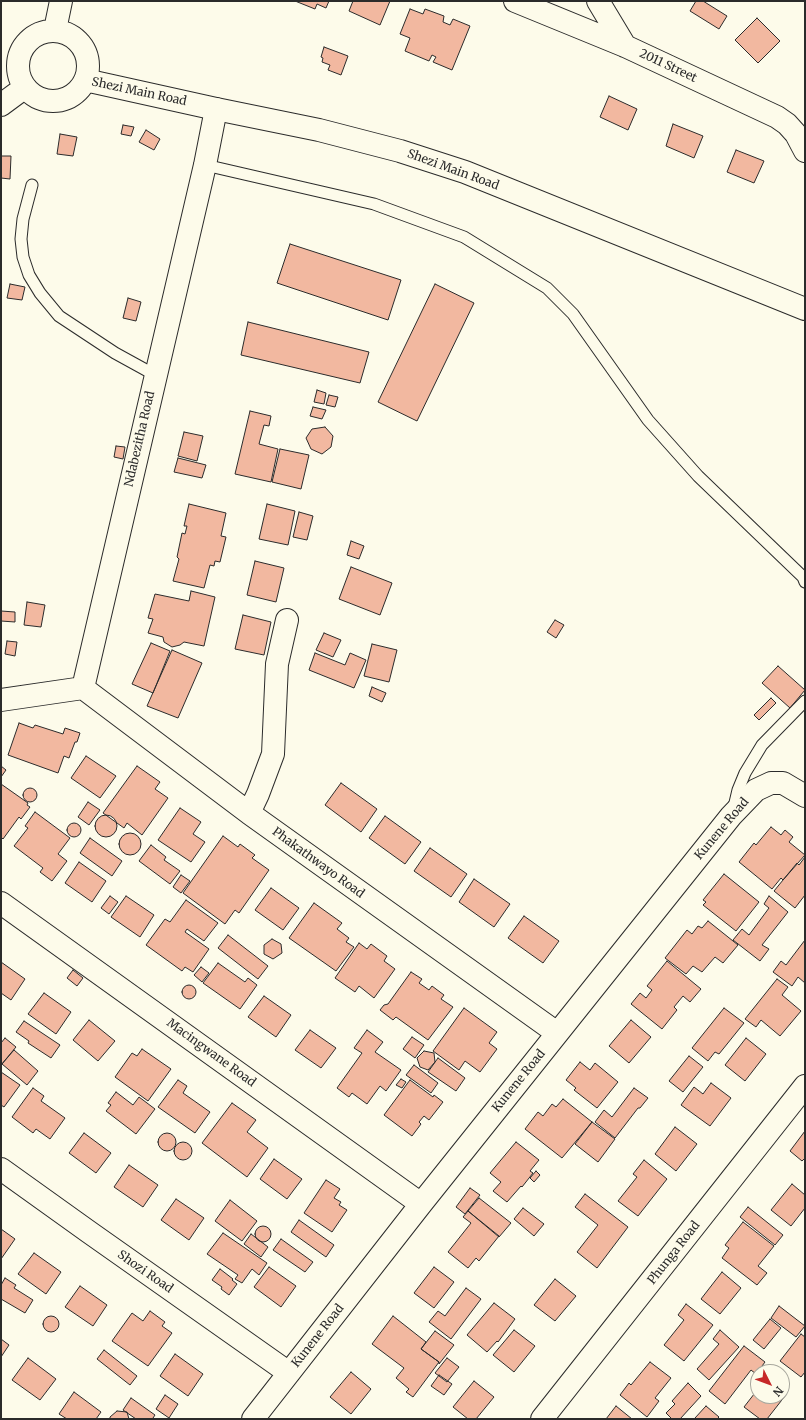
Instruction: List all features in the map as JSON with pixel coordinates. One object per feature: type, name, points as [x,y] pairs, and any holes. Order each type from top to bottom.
[{"type":"street","points":[[1,106],[24,88],[19,78],[17,67],[19,55],[24,45],[33,37],[43,32],[55,30],[61,1]]},
{"type":"street","name":"2011 Street","points":[[514,1],[626,46],[777,117],[787,124],[796,134],[805,151]]},
{"type":"street","points":[[598,1],[626,46]]},
{"type":"street","name":"Shezi Main Road","points":[[24,88],[34,96],[45,101],[57,102],[69,98],[79,90],[85,80],[88,69],[87,58],[83,47],[76,39],[66,33],[55,30]]},
{"type":"street","name":"Shezi Main Road","points":[[85,80],[320,130],[400,151],[465,172],[805,309]]},
{"type":"street","name":"Ndabezitha Road","points":[[83,688],[205,165],[216,109]]},
{"type":"street","points":[[249,813],[258,794],[272,754],[278,664],[287,620]]},
{"type":"street","points":[[1,700],[83,688]]},
{"type":"street","name":"Phakathwayo Road","points":[[83,688],[249,813],[557,1033]]},
{"type":"street","name":"Kunene Road","points":[[253,1419],[421,1204],[731,816],[756,790],[771,783],[783,783],[805,796]]},
{"type":"street","name":"Macingwane Road","points":[[1,903],[421,1204]]},
{"type":"street","name":"Phunga Road","points":[[542,1419],[805,1086]]},
{"type":"street","name":"Shozi Road","points":[[1,1169],[289,1374]]},
{"type":"lane","points":[[205,165],[374,204],[464,237],[547,288],[573,314],[648,420],[698,476],[803,578],[805,582]]},
{"type":"lane","points":[[32,185],[23,219],[21,240],[23,257],[29,275],[40,293],[59,316],[115,353],[155,375]]},
{"type":"lane","points":[[731,816],[738,790],[745,773],[762,745],[805,701]]},
{"type":"building","points":[[295,1],[329,1],[326,8],[317,4],[315,9]]},
{"type":"building","points":[[353,1],[390,1],[380,25],[349,11]]},
{"type":"building","points":[[696,1],[703,1],[727,16],[719,29],[690,11]]},
{"type":"building","points":[[410,9],[423,14],[425,9],[444,16],[443,22],[450,25],[453,19],[470,26],[452,70],[433,62],[436,57],[432,55],[429,61],[405,51],[410,38],[400,34]]},
{"type":"building","points":[[757,18],[780,41],[758,63],[735,40]]},
{"type":"building","points":[[324,47],[348,56],[341,75],[328,70],[330,65],[322,62],[323,58],[321,57]]},
{"type":"building","points":[[609,96],[637,109],[628,130],[600,117]]},
{"type":"building","points":[[673,124],[703,136],[694,158],[666,146]]},
{"type":"building","points":[[123,125],[134,127],[131,136],[121,134]]},
{"type":"building","points":[[146,130],[160,139],[154,150],[139,142]]},
{"type":"building","points":[[60,134],[77,137],[73,156],[57,154]]},
{"type":"building","points":[[736,150],[764,161],[754,183],[727,172]]},
{"type":"building","points":[[1,156],[11,156],[10,179],[1,178]]},
{"type":"building","points":[[290,244],[401,280],[388,320],[277,283]]},
{"type":"building","points":[[10,284],[25,287],[22,300],[7,298]]},
{"type":"building","points":[[435,284],[474,303],[417,421],[378,402]]},
{"type":"building","points":[[128,298],[141,302],[136,321],[123,318]]},
{"type":"building","points":[[248,322],[369,352],[360,383],[241,355]]},
{"type":"building","points":[[317,390],[326,393],[324,404],[314,402]]},
{"type":"building","points":[[329,395],[338,397],[335,407],[326,405]]},
{"type":"building","points":[[313,407],[326,410],[322,419],[310,416]]},
{"type":"building","points":[[250,411],[271,416],[269,426],[264,425],[259,444],[278,449],[271,482],[235,474]]},
{"type":"building","points":[[325,427],[333,436],[331,447],[322,454],[311,449],[306,438],[312,429]]},
{"type":"building","points":[[184,432],[203,436],[197,461],[178,456]]},
{"type":"building","points":[[116,446],[125,447],[123,459],[114,457]]},
{"type":"building","points":[[280,449],[309,455],[301,489],[272,482]]},
{"type":"building","points":[[178,458],[206,465],[202,478],[174,472]]},
{"type":"building","points":[[189,504],[226,513],[221,536],[226,537],[220,562],[215,561],[214,566],[210,565],[204,588],[173,581],[179,559],[177,557],[182,533],[185,534],[187,526],[184,526]]},
{"type":"building","points":[[267,504],[295,511],[288,545],[259,539]]},
{"type":"building","points":[[299,512],[313,516],[307,540],[293,537]]},
{"type":"building","points":[[351,541],[364,546],[359,559],[347,555]]},
{"type":"building","points":[[255,561],[284,568],[276,602],[247,595]]},
{"type":"building","points":[[351,567],[392,583],[380,615],[339,599]]},
{"type":"building","points":[[191,591],[215,597],[204,646],[184,642],[180,645],[172,647],[164,642],[163,637],[148,633],[153,619],[148,618],[155,594],[189,601]]},
{"type":"building","points":[[27,602],[45,605],[41,627],[24,625]]},
{"type":"building","points":[[1,611],[15,612],[15,622],[1,621]]},
{"type":"building","points":[[243,615],[271,622],[264,655],[235,649]]},
{"type":"building","points":[[555,620],[564,625],[556,638],[547,632]]},
{"type":"building","points":[[324,633],[341,640],[333,657],[316,650]]},
{"type":"building","points":[[7,641],[17,642],[15,656],[5,654]]},
{"type":"building","points":[[151,643],[170,651],[153,693],[132,684]]},
{"type":"building","points":[[372,644],[397,650],[389,682],[364,676]]},
{"type":"building","points":[[172,650],[202,663],[178,718],[147,706]]},
{"type":"building","points":[[315,653],[345,665],[350,653],[366,660],[354,688],[309,670]]},
{"type":"building","points":[[778,666],[805,690],[790,708],[762,683]]},
{"type":"building","points":[[372,687],[386,693],[382,702],[369,696]]},
{"type":"building","points":[[771,698],[776,703],[759,720],[754,715]]},
{"type":"building","points":[[19,723],[33,728],[35,725],[63,734],[65,728],[80,733],[69,758],[64,756],[58,773],[8,755]]},
{"type":"building","points":[[86,756],[116,776],[100,798],[71,778]]},
{"type":"building","points":[[1,766],[6,770],[1,777]]},
{"type":"building","points":[[137,766],[160,782],[155,789],[168,798],[142,835],[127,823],[124,828],[103,813]]},
{"type":"building","points":[[341,783],[377,809],[361,832],[325,805]]},
{"type":"building","points":[[1,784],[28,803],[27,805],[30,807],[21,819],[19,817],[3,839],[1,837]]},
{"type":"building","points":[[27,788],[33,788],[37,792],[37,798],[33,802],[27,802],[23,798],[23,792]]},
{"type":"building","points":[[88,802],[100,810],[89,825],[78,817]]},
{"type":"building","points":[[180,808],[201,822],[193,834],[205,842],[191,862],[158,840]]},
{"type":"building","points":[[35,812],[70,838],[58,854],[67,861],[52,881],[40,872],[43,868],[14,846],[28,828],[25,826]]},
{"type":"building","points":[[106,815],[114,818],[117,826],[114,834],[106,837],[98,834],[95,826],[98,818]]},
{"type":"building","points":[[385,816],[421,842],[405,864],[369,838]]},
{"type":"building","points":[[71,823],[77,823],[81,827],[81,833],[77,837],[71,837],[67,833],[67,827]]},
{"type":"building","points":[[771,827],[781,835],[785,830],[793,837],[789,842],[805,855],[783,880],[781,878],[772,889],[739,862],[754,843],[756,845]]},
{"type":"building","points":[[130,833],[138,836],[141,844],[138,852],[130,855],[122,852],[119,844],[122,836]]},
{"type":"building","points":[[223,836],[238,847],[240,844],[255,855],[252,858],[269,870],[239,913],[235,910],[225,924],[183,893]]},
{"type":"building","points":[[90,838],[122,861],[112,876],[80,853]]},
{"type":"building","points":[[151,845],[166,857],[164,860],[180,871],[170,884],[139,861]]},
{"type":"building","points":[[430,848],[467,874],[451,897],[414,871]]},
{"type":"building","points":[[805,857],[805,895],[795,908],[774,891],[797,863],[799,865]]},
{"type":"building","points":[[79,862],[106,881],[92,902],[65,883]]},
{"type":"building","points":[[724,874],[759,902],[736,931],[703,905],[706,902],[703,900]]},
{"type":"building","points":[[181,875],[190,881],[181,893],[173,887]]},
{"type":"building","points":[[474,879],[510,904],[494,927],[459,902]]},
{"type":"building","points":[[271,888],[299,908],[283,930],[255,910]]},
{"type":"building","points":[[110,896],[118,902],[109,914],[101,908]]},
{"type":"building","points":[[126,896],[154,915],[140,937],[111,917]]},
{"type":"building","points":[[769,896],[788,912],[762,945],[769,949],[760,961],[733,940],[742,929],[749,935],[769,908],[764,904]]},
{"type":"building","points":[[186,900],[218,923],[204,941],[187,929],[185,932],[209,949],[193,972],[185,967],[182,971],[146,945],[165,919],[170,922]]},
{"type":"building","points":[[314,903],[342,923],[337,929],[349,938],[346,942],[354,947],[336,971],[289,938]]},
{"type":"building","points":[[524,916],[559,941],[543,963],[508,938]]},
{"type":"building","points":[[708,921],[738,945],[723,963],[715,957],[702,972],[693,966],[686,974],[665,958],[687,930],[692,934],[698,926],[702,928]]},
{"type":"building","points":[[228,935],[268,966],[258,979],[218,948]]},
{"type":"building","points":[[272,939],[281,944],[282,953],[273,959],[264,954],[264,945]]},
{"type":"building","points":[[805,940],[805,983],[798,977],[792,986],[773,972],[781,961],[786,965]]},
{"type":"building","points":[[359,943],[367,949],[371,944],[387,956],[384,961],[395,969],[374,998],[359,986],[355,992],[335,978]]},
{"type":"building","points":[[667,961],[701,989],[690,1002],[683,996],[674,1007],[677,1010],[662,1029],[631,1004],[640,993],[646,998],[652,990],[647,986]]},
{"type":"building","points":[[1,962],[25,979],[11,1000],[1,993]]},
{"type":"building","points":[[218,963],[245,982],[248,978],[257,985],[240,1009],[203,983]]},
{"type":"building","points":[[201,967],[209,973],[202,982],[194,975]]},
{"type":"building","points":[[73,970],[83,978],[77,986],[67,978]]},
{"type":"building","points":[[411,972],[422,979],[419,983],[429,990],[432,986],[444,995],[441,999],[453,1007],[428,1040],[396,1017],[393,1020],[380,1010],[384,1005],[388,1004]]},
{"type":"building","points":[[777,979],[788,987],[782,995],[801,1011],[780,1036],[761,1020],[756,1027],[745,1019]]},
{"type":"building","points":[[189,985],[194,987],[196,992],[194,997],[189,999],[184,997],[182,992],[184,987]]},
{"type":"building","points":[[44,993],[71,1012],[56,1034],[28,1014]]},
{"type":"building","points":[[264,996],[291,1015],[276,1037],[248,1017]]},
{"type":"building","points":[[464,1008],[497,1032],[489,1043],[497,1049],[480,1072],[465,1061],[459,1070],[433,1051]]},
{"type":"building","points":[[724,1008],[744,1023],[719,1054],[715,1052],[708,1061],[692,1048]]},
{"type":"building","points":[[89,1020],[115,1041],[98,1061],[73,1040]]},
{"type":"building","points":[[631,1020],[651,1037],[629,1063],[609,1046]]},
{"type":"building","points":[[24,1021],[60,1045],[51,1058],[28,1043],[29,1041],[16,1032]]},
{"type":"building","points":[[310,1030],[336,1048],[321,1068],[295,1050]]},
{"type":"building","points":[[367,1030],[383,1042],[375,1052],[401,1070],[386,1091],[380,1086],[367,1104],[352,1093],[349,1097],[337,1088],[362,1053],[354,1048]]},
{"type":"building","points":[[412,1037],[424,1045],[415,1058],[403,1049]]},
{"type":"building","points":[[5,1038],[16,1047],[1,1065],[1,1043]]},
{"type":"building","points":[[746,1038],[766,1054],[745,1081],[725,1065]]},
{"type":"building","points":[[142,1049],[171,1069],[148,1101],[115,1077],[132,1053],[137,1056]]},
{"type":"building","points":[[14,1050],[38,1071],[27,1085],[2,1064]]},
{"type":"building","points":[[424,1051],[434,1053],[435,1062],[428,1070],[420,1067],[417,1058]]},
{"type":"building","points":[[689,1056],[703,1067],[683,1092],[669,1081]]},
{"type":"building","points":[[438,1058],[465,1078],[456,1091],[428,1072]]},
{"type":"building","points":[[580,1062],[590,1070],[595,1063],[618,1082],[597,1108],[574,1090],[576,1088],[566,1080]]},
{"type":"building","points":[[414,1065],[438,1083],[431,1093],[406,1075]]},
{"type":"building","points":[[1,1072],[20,1085],[4,1107],[1,1105]]},
{"type":"building","points":[[401,1079],[406,1082],[402,1088],[396,1085]]},
{"type":"building","points":[[178,1080],[187,1086],[183,1093],[210,1112],[195,1133],[158,1107]]},
{"type":"building","points":[[410,1080],[433,1097],[434,1095],[443,1102],[429,1120],[424,1116],[419,1122],[421,1124],[412,1136],[384,1115]]},
{"type":"building","points":[[711,1083],[731,1098],[710,1126],[681,1105],[694,1087],[703,1094]]},
{"type":"building","points":[[33,1088],[44,1096],[41,1101],[65,1118],[50,1139],[36,1129],[33,1133],[12,1117]]},
{"type":"building","points":[[634,1088],[648,1098],[640,1108],[638,1108],[615,1138],[595,1122],[604,1110],[612,1117]]},
{"type":"building","points":[[116,1092],[133,1105],[139,1097],[155,1109],[136,1134],[106,1111],[111,1105],[108,1103]]},
{"type":"building","points":[[563,1099],[592,1122],[562,1158],[525,1129],[538,1112],[543,1116],[552,1104],[556,1107]]},
{"type":"building","points":[[232,1103],[256,1120],[247,1132],[268,1148],[247,1177],[202,1143]]},
{"type":"building","points":[[592,1122],[615,1139],[598,1162],[575,1144]]},
{"type":"building","points":[[675,1127],[697,1144],[676,1171],[655,1154]]},
{"type":"building","points":[[805,1131],[805,1158],[802,1161],[790,1151]]},
{"type":"building","points":[[84,1133],[111,1153],[96,1173],[69,1153]]},
{"type":"building","points":[[167,1133],[171,1134],[175,1138],[175,1146],[171,1150],[167,1151],[163,1150],[159,1146],[158,1142],[159,1138],[163,1134]]},
{"type":"building","points":[[179,1142],[187,1142],[192,1147],[190,1158],[187,1160],[179,1160],[174,1155],[174,1147]]},
{"type":"building","points":[[516,1142],[539,1160],[530,1171],[533,1173],[507,1202],[493,1191],[501,1182],[490,1173]]},
{"type":"building","points":[[274,1159],[302,1179],[287,1199],[260,1179]]},
{"type":"building","points":[[644,1160],[667,1179],[638,1216],[618,1201],[637,1177],[633,1174]]},
{"type":"building","points":[[129,1165],[158,1185],[143,1207],[114,1187]]},
{"type":"building","points":[[536,1171],[540,1175],[534,1182],[530,1178]]},
{"type":"building","points":[[326,1180],[340,1189],[334,1198],[341,1202],[339,1205],[347,1210],[332,1232],[304,1213]]},
{"type":"building","points":[[792,1184],[805,1195],[805,1208],[791,1226],[771,1210]]},
{"type":"building","points":[[470,1188],[480,1195],[465,1214],[456,1207]]},
{"type":"building","points":[[585,1194],[628,1227],[597,1268],[577,1252],[598,1225],[575,1207]]},
{"type":"building","points":[[479,1198],[511,1223],[499,1237],[468,1211]]},
{"type":"building","points":[[176,1199],[204,1218],[189,1240],[161,1220]]},
{"type":"building","points":[[230,1200],[257,1221],[242,1241],[215,1221]]},
{"type":"building","points":[[748,1207],[783,1235],[775,1245],[740,1217]]},
{"type":"building","points":[[523,1208],[544,1224],[534,1236],[514,1219]]},
{"type":"building","points":[[468,1211],[499,1236],[479,1261],[476,1258],[468,1268],[448,1252],[471,1223],[463,1217]]},
{"type":"building","points":[[299,1220],[334,1245],[326,1257],[291,1232]]},
{"type":"building","points":[[743,1222],[774,1246],[758,1266],[767,1273],[757,1285],[722,1258],[729,1248],[725,1245]]},
{"type":"building","points":[[260,1226],[266,1226],[271,1231],[269,1240],[266,1242],[260,1242],[255,1237],[255,1231]]},
{"type":"building","points":[[1,1229],[15,1239],[1,1259]]},
{"type":"building","points":[[223,1233],[267,1263],[259,1275],[252,1269],[242,1283],[235,1279],[238,1275],[207,1254]]},
{"type":"building","points":[[251,1234],[268,1247],[261,1257],[244,1244]]},
{"type":"building","points":[[281,1239],[313,1262],[305,1272],[273,1250]]},
{"type":"building","points":[[34,1253],[61,1272],[46,1294],[18,1274]]},
{"type":"building","points":[[269,1267],[296,1286],[281,1307],[254,1287]]},
{"type":"building","points":[[434,1267],[454,1282],[434,1308],[414,1293]]},
{"type":"building","points":[[220,1269],[237,1284],[229,1295],[221,1289],[222,1287],[212,1280]]},
{"type":"building","points":[[722,1272],[741,1288],[720,1314],[701,1299]]},
{"type":"building","points":[[5,1278],[16,1285],[14,1288],[33,1300],[25,1313],[1,1299],[1,1285]]},
{"type":"building","points":[[555,1279],[576,1296],[555,1321],[534,1305]]},
{"type":"building","points":[[80,1286],[107,1305],[93,1326],[65,1307]]},
{"type":"building","points":[[466,1288],[481,1299],[451,1339],[429,1322],[438,1311],[445,1316]]},
{"type":"building","points":[[494,1303],[515,1319],[498,1342],[497,1341],[487,1352],[467,1335]]},
{"type":"building","points":[[686,1304],[713,1325],[684,1361],[664,1345],[684,1320],[678,1315]]},
{"type":"building","points":[[779,1306],[805,1326],[796,1337],[771,1318]]},
{"type":"building","points":[[150,1311],[165,1322],[162,1326],[172,1333],[148,1366],[112,1341],[132,1313],[143,1321]]},
{"type":"building","points":[[48,1316],[54,1316],[59,1321],[57,1330],[54,1332],[48,1332],[43,1327],[43,1321]]},
{"type":"building","points":[[393,1316],[426,1342],[421,1349],[439,1362],[413,1397],[406,1392],[409,1389],[396,1378],[404,1368],[372,1344]]},
{"type":"building","points":[[770,1319],[781,1328],[764,1349],[753,1340]]},
{"type":"building","points":[[514,1330],[535,1346],[514,1372],[493,1355]]},
{"type":"building","points":[[720,1330],[739,1347],[709,1380],[697,1369],[719,1344],[713,1339]]},
{"type":"building","points":[[435,1331],[454,1345],[439,1364],[439,1362],[421,1349]]},
{"type":"building","points":[[801,1334],[805,1337],[805,1372],[801,1377],[790,1369],[790,1364],[784,1364],[780,1361]]},
{"type":"building","points":[[1,1339],[9,1345],[1,1357]]},
{"type":"building","points":[[744,1346],[765,1362],[764,1364],[750,1364],[750,1371],[725,1404],[709,1391]]},
{"type":"building","points":[[104,1350],[137,1376],[130,1385],[97,1359]]},
{"type":"building","points":[[175,1354],[203,1374],[188,1396],[160,1376]]},
{"type":"building","points":[[28,1358],[56,1379],[40,1400],[12,1380]]},
{"type":"building","points":[[447,1358],[459,1367],[447,1382],[435,1373]]},
{"type":"building","points":[[650,1362],[671,1378],[655,1398],[659,1401],[647,1417],[620,1395],[629,1383],[631,1385]]},
{"type":"building","points":[[351,1372],[371,1389],[351,1414],[330,1397]]},
{"type":"building","points":[[439,1375],[452,1384],[444,1395],[431,1386]]},
{"type":"building","points":[[474,1381],[494,1397],[476,1419],[468,1419],[453,1407]]},
{"type":"building","points":[[688,1383],[701,1396],[680,1419],[672,1419],[666,1413],[675,1404],[672,1401]]},
{"type":"building","points":[[74,1392],[101,1412],[96,1419],[67,1419],[59,1414]]},
{"type":"building","points":[[165,1395],[178,1404],[169,1418],[156,1409]]},
{"type":"building","points":[[131,1398],[155,1415],[153,1418],[155,1419],[136,1419],[123,1410]]},
{"type":"building","points":[[750,1399],[750,1404],[779,1404],[767,1419],[760,1419],[744,1407]]},
{"type":"building","points":[[616,1406],[632,1419],[606,1419]]},
{"type":"building","points":[[706,1406],[719,1417],[717,1419],[695,1418]]},
{"type":"building","points":[[117,1411],[127,1412],[129,1419],[110,1419],[110,1417]]}]
